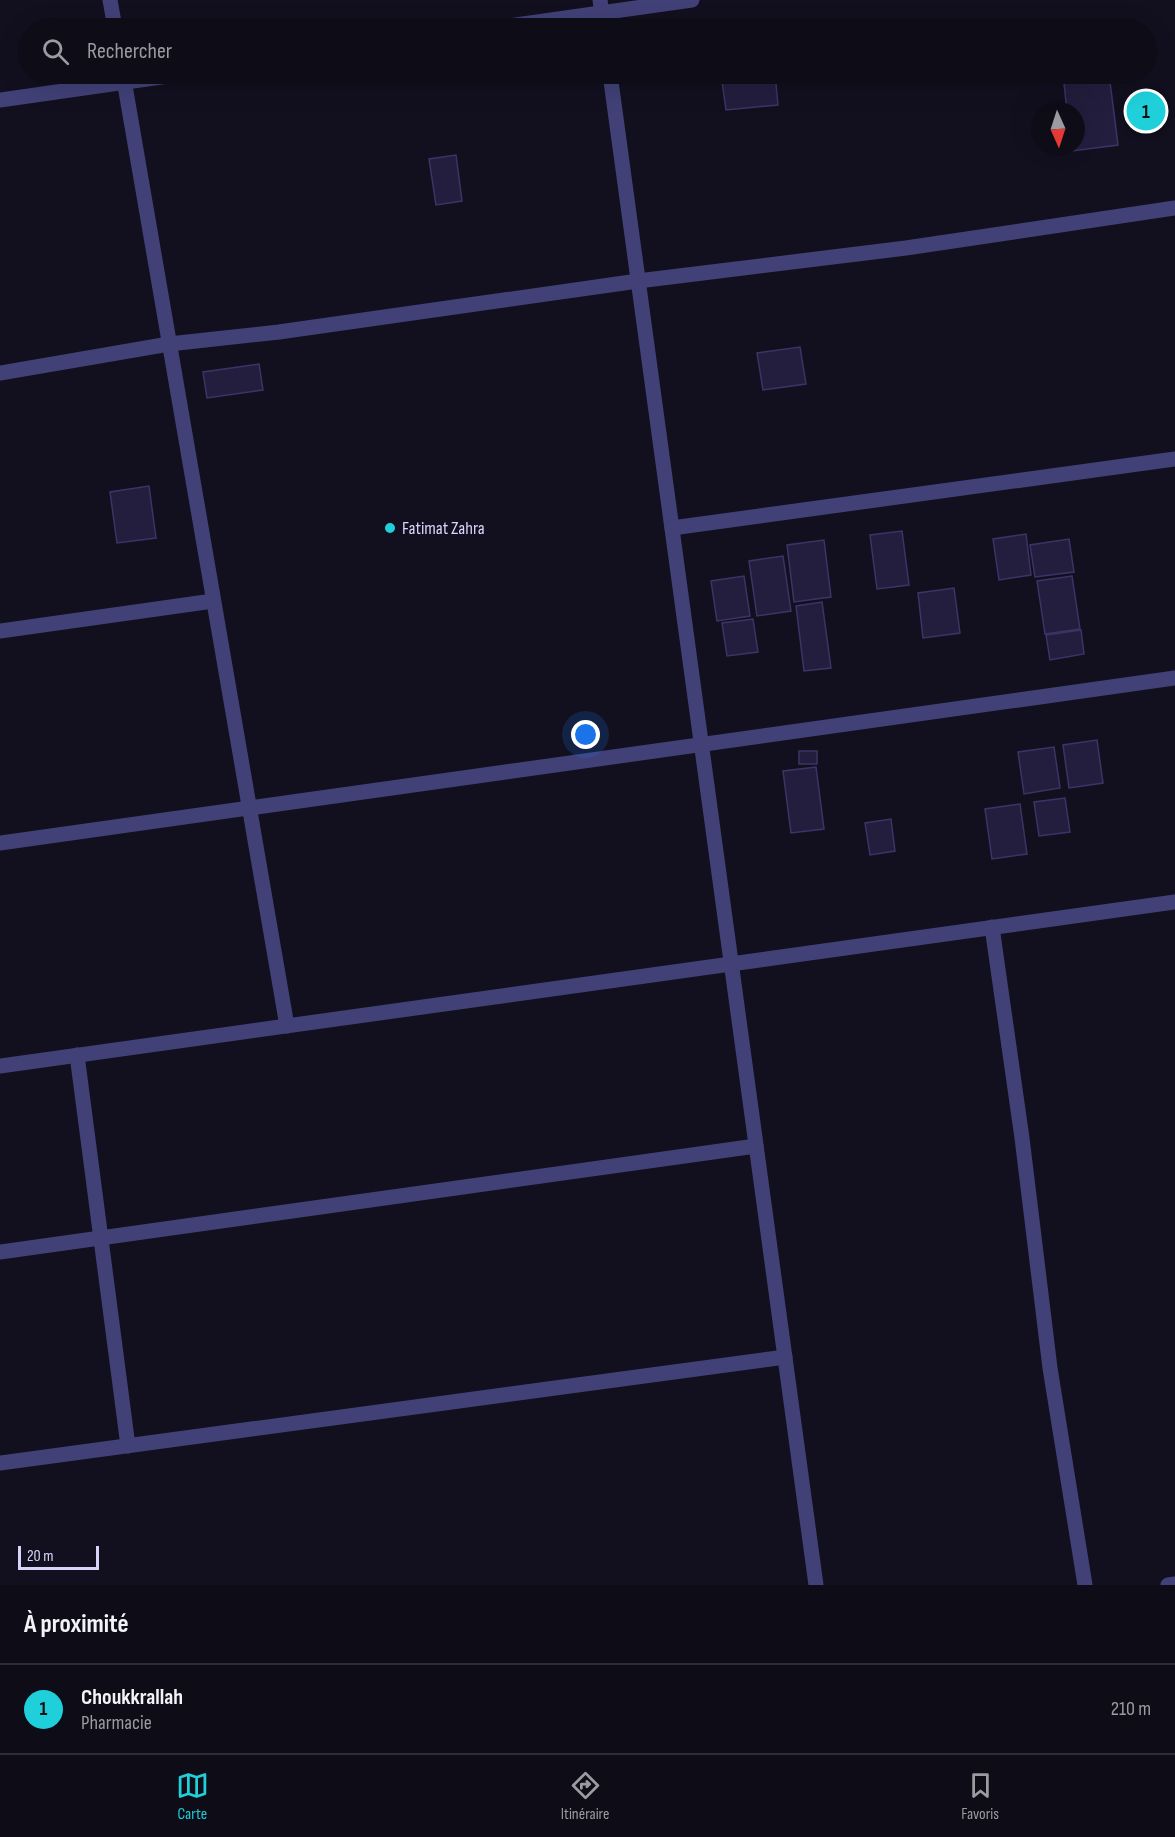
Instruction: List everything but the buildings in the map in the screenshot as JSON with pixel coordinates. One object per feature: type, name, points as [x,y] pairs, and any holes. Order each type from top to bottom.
[{"type":"street","points":[[110,0],[113,18]]},
{"type":"street","points":[[571,18],[692,0]]},
{"type":"street","points":[[0,100],[89,84]]},
{"type":"street","points":[[124,84],[286,1026]]},
{"type":"street","points":[[611,84],[816,1585]]},
{"type":"street","points":[[0,373],[169,344],[279,332],[639,281],[895,250],[1175,208]]},
{"type":"street","points":[[672,528],[1175,459]]},
{"type":"street","points":[[0,631],[213,601]]},
{"type":"street","points":[[0,843],[1175,678]]},
{"type":"street","points":[[0,1066],[1175,902]]},
{"type":"street","points":[[992,927],[1022,1138],[1050,1368],[1085,1585]]},
{"type":"street","points":[[77,1055],[128,1446]]},
{"type":"street","points":[[0,1252],[756,1146]]},
{"type":"street","points":[[0,1463],[785,1357]]},
{"type":"street","points":[[1168,1585],[1175,1584]]},
{"type":"place","name":"Choukkrallah","points":[[1146,111]]},
{"type":"place","name":"Fatimat Zahra","points":[[390,528]]}]
